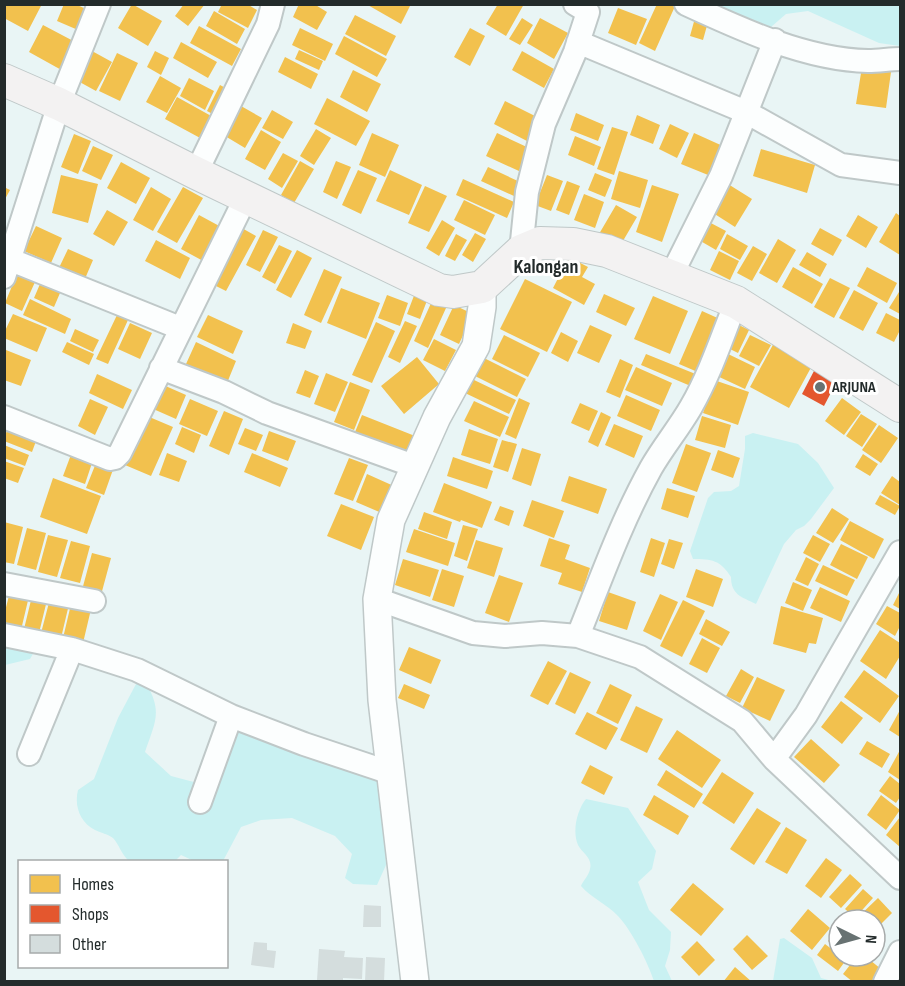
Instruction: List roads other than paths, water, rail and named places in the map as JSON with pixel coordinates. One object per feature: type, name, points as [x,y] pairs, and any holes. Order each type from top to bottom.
[{"type":"main road","points":[[4,80],[59,104],[439,290],[453,292],[482,287],[521,251],[540,243],[573,244],[606,251],[736,302],[900,406]]},
{"type":"street","points":[[99,4],[13,224],[8,269],[180,328]]},
{"type":"street","points":[[196,172],[268,24],[273,4]]},
{"type":"street","points":[[686,4],[775,40],[828,56],[867,61],[900,59]]},
{"type":"street","points":[[521,251],[527,192],[544,124],[578,42],[585,7]]},
{"type":"street","points":[[671,276],[721,176],[775,40]]},
{"type":"street","points":[[578,42],[746,112],[841,165],[900,173]]},
{"type":"street","points":[[4,417],[110,459],[115,458],[120,453],[246,197]]},
{"type":"street","points":[[415,981],[382,700],[377,599],[391,520],[437,417],[476,346],[482,307],[482,287]]},
{"type":"street","points":[[578,636],[601,574],[633,504],[651,468],[691,408],[709,371],[736,302]]},
{"type":"street","points":[[161,368],[224,392],[267,413],[414,466]]},
{"type":"street","points":[[774,759],[806,715],[900,552]]},
{"type":"street","points":[[4,584],[94,601]]},
{"type":"street","points":[[377,599],[473,633],[505,636],[542,633],[578,636],[640,657],[742,721],[774,759],[900,878]]},
{"type":"street","points":[[4,635],[72,649],[137,670],[231,716],[304,744],[391,773]]},
{"type":"street","points":[[28,754],[72,649]]},
{"type":"street","points":[[200,802],[231,716]]},
{"type":"street","points":[[885,981],[900,952]]},
{"type":"place","name":"ARJUNA","points":[[820,387]]},
{"type":"district","name":"Kalongan","points":[[546,267]]}]
